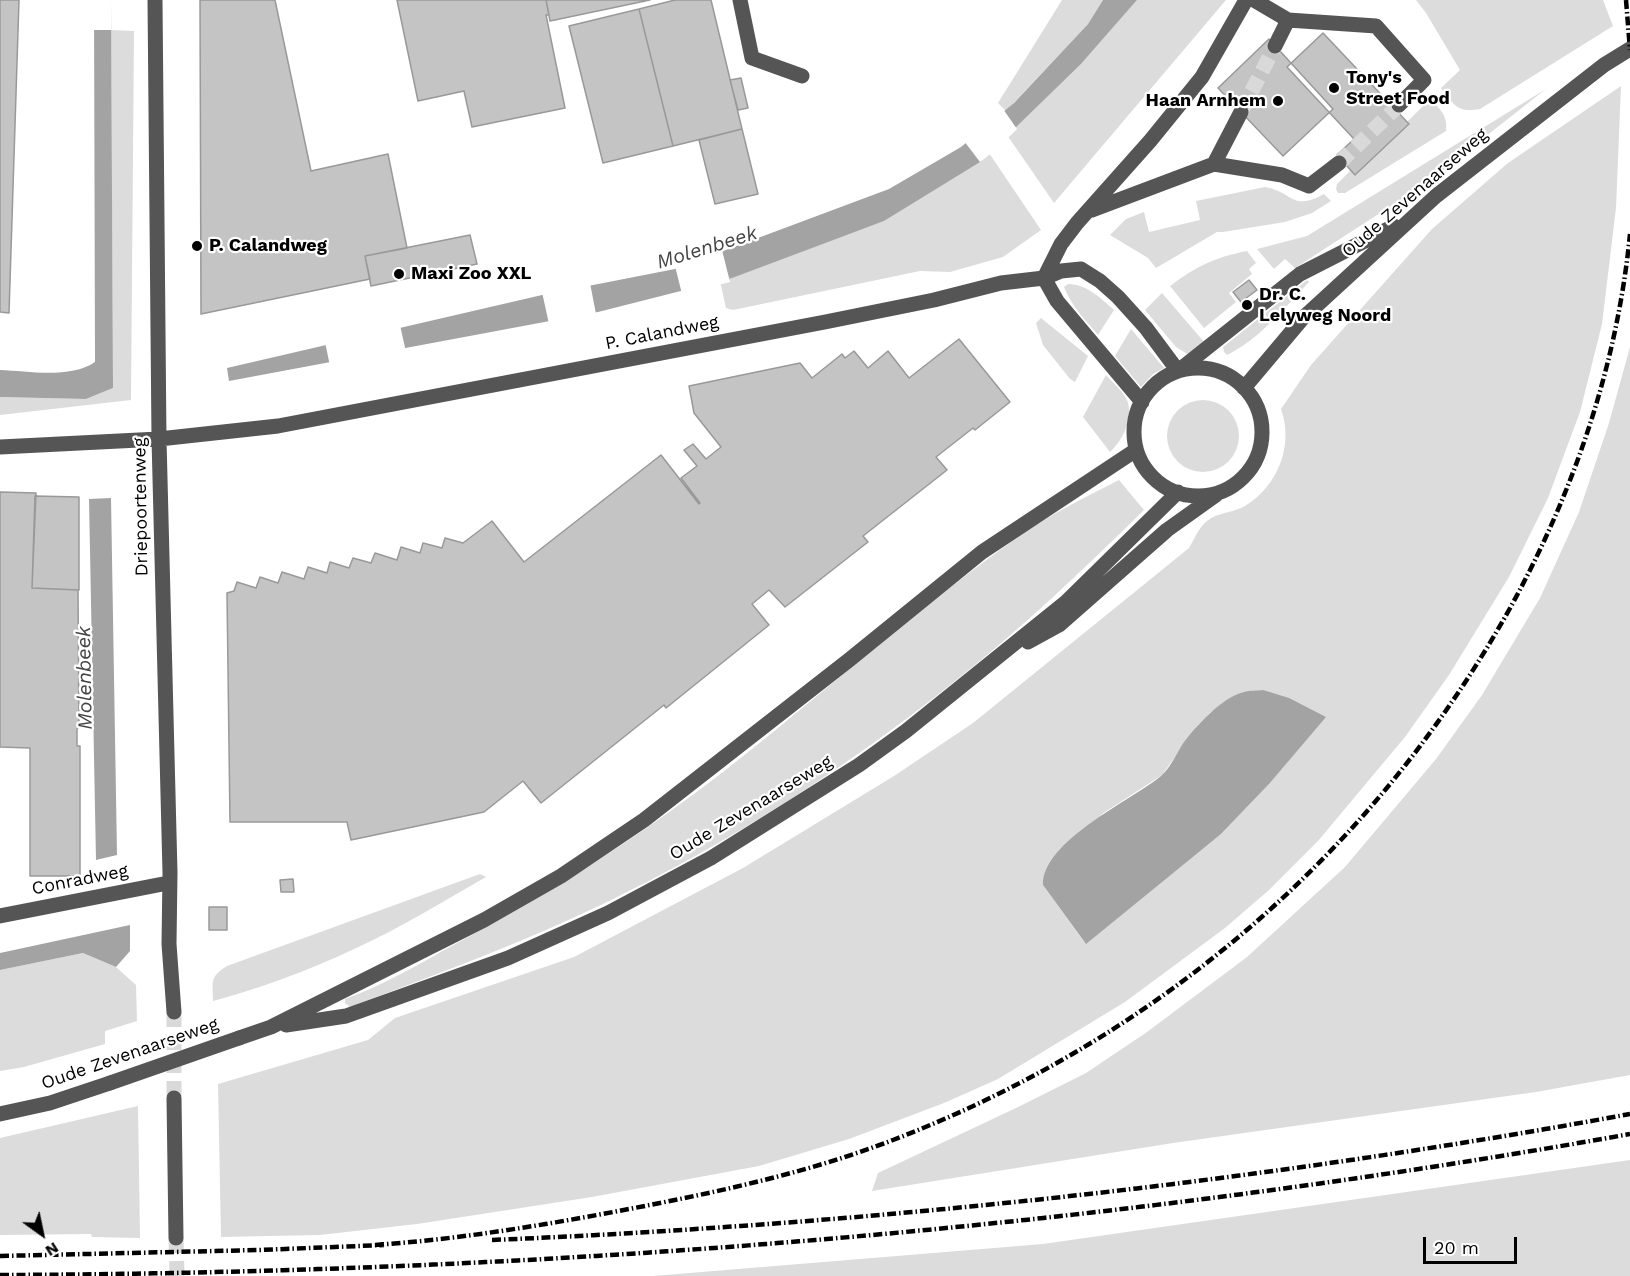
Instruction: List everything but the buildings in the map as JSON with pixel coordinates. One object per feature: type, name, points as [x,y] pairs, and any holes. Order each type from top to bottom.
[{"type":"street","name":"Driepoortenweg","points":[[155,0],[159,439],[170,873],[168,883],[169,944],[174,1012]]},
{"type":"street","points":[[740,0],[752,58],[802,76]]},
{"type":"street","points":[[1142,402],[1063,308],[1044,278],[1061,244],[1196,84],[1246,0]]},
{"type":"street","points":[[1254,0],[1288,20],[1376,26],[1424,80],[1399,105]]},
{"type":"street","points":[[1275,46],[1288,20]]},
{"type":"street","name":"Oude Zevenaarseweg","points":[[1244,388],[1303,318],[1436,196],[1604,65],[1630,49]]},
{"type":"street","points":[[1214,164],[1241,112]]},
{"type":"street","points":[[1089,211],[1214,164],[1282,175],[1309,186],[1339,163]]},
{"type":"street","points":[[1221,491],[1204,495],[1186,495],[1162,484],[1149,473],[1136,450],[1135,423],[1142,402],[1155,384],[1178,371],[1300,273],[1412,218]]},
{"type":"street","name":"P. Calandweg","points":[[0,447],[159,439],[278,426],[825,322],[934,300],[1001,283],[1044,278],[1061,271],[1081,269],[1100,281],[1146,328],[1178,371]]},
{"type":"street","points":[[995,660],[1059,625],[1167,530],[1237,482],[1249,470],[1260,446],[1260,419],[1254,402],[1244,388],[1230,377],[1214,370],[1178,371]]},
{"type":"street","name":"Oude Zevenaarseweg","points":[[0,1114],[50,1102],[110,1083],[271,1027],[484,920],[561,876],[644,820],[849,660],[981,552],[1136,450]]},
{"type":"street","name":"Oude Zevenaarseweg","points":[[271,1027],[346,1016],[508,958],[608,913],[711,858],[859,765],[906,731],[1066,602],[1178,492]]},
{"type":"street","name":"Conradweg","points":[[0,916],[168,883]]},
{"type":"street","points":[[174,1098],[176,1238]]},
{"type":"shaded area","points":[[94,0],[111,0],[113,388],[86,399],[0,397],[0,370],[74,371],[95,362]]},
{"type":"shaded area","points":[[1062,0],[1103,0],[1088,24],[1006,111],[998,103]]},
{"type":"shaded area","points":[[1103,0],[1137,0],[1081,64],[980,162],[884,221],[732,278],[598,312],[229,381],[227,368],[542,295],[675,269],[889,189],[961,147],[1014,103],[1088,24]]},
{"type":"shaded area","points":[[1137,0],[1226,0],[1054,203],[1007,135],[1081,64]]},
{"type":"shaded area","points":[[1416,0],[1603,0],[1613,26],[1480,109],[1466,110],[1453,103],[1441,88],[1460,70]]},
{"type":"shaded area","points":[[111,30],[134,31],[131,400],[0,415],[0,397],[86,399],[113,388]]},
{"type":"shaded area","points":[[1621,86],[1616,208],[1602,324],[1580,412],[1548,498],[1509,577],[1449,675],[1405,737],[1318,841],[1269,890],[1225,928],[1125,1002],[998,1079],[944,1103],[849,1139],[759,1166],[592,1197],[417,1224],[320,1235],[221,1237],[218,1084],[368,1040],[395,1018],[574,957],[743,868],[894,776],[973,723],[1189,548],[1207,521],[1245,506],[1257,498],[1274,476],[1284,450],[1285,423],[1281,409],[1311,365],[1432,229],[1508,163]],"holes":[[[1243,692],[1269,784],[1221,834],[1085,943],[1043,885],[1102,814],[1162,775],[1198,725],[1211,712]]]},
{"type":"shaded area","points":[[1546,89],[1425,184],[1295,268],[1285,259],[1274,269],[1257,249],[1307,236]]},
{"type":"shaded area","points":[[1430,99],[1443,114],[1446,131],[1345,193],[1338,193],[1337,184],[1351,170],[1356,175],[1409,125],[1407,122]]},
{"type":"shaded area","points":[[989,153],[1041,230],[1003,257],[950,272],[920,271],[733,310],[726,308],[720,281],[884,221]]},
{"type":"shaded area","points":[[1265,187],[1275,189],[1298,201],[1313,199],[1324,194],[1331,201],[1312,213],[1285,222],[1217,232],[1156,268],[1148,258],[1110,235],[1126,219],[1144,212],[1149,232],[1200,220],[1196,201]]},
{"type":"shaded area","points":[[1247,251],[1256,263],[1249,269],[1252,274],[1229,293],[1236,302],[1204,328],[1170,286],[1206,264]]},
{"type":"shaded area","points":[[1307,280],[1309,282],[1261,332],[1227,355],[1224,352],[1223,347]]},
{"type":"shaded area","points":[[1068,284],[1087,289],[1114,310],[1098,335],[1070,300],[1064,287]]},
{"type":"shaded area","points":[[1162,293],[1205,343],[1189,355],[1176,347],[1145,310]]},
{"type":"shaded area","points":[[1041,318],[1088,356],[1075,382],[1070,379],[1043,345],[1036,323]]},
{"type":"shaded area","points":[[1131,329],[1164,368],[1153,374],[1141,387],[1115,356]]},
{"type":"shaded area","points":[[1630,347],[1630,1075],[1536,1092],[1173,1143],[872,1191],[878,1173],[1086,1073],[1147,1032],[1247,957],[1345,867],[1436,759],[1482,695],[1540,598],[1579,512],[1609,423]]},
{"type":"shaded area","points":[[1106,375],[1123,393],[1129,407],[1126,428],[1110,452],[1083,417]]},
{"type":"shaded area","points":[[1203,400],[1223,406],[1233,416],[1239,436],[1233,456],[1223,466],[1203,472],[1183,466],[1173,456],[1167,436],[1173,416],[1183,406]]},
{"type":"shaded area","points":[[1119,480],[1144,510],[1051,599],[979,662],[913,714],[829,774],[697,855],[605,903],[511,945],[447,970],[350,1007],[345,1003],[345,999],[403,973],[527,904],[627,841],[723,772],[982,563],[1044,520]]},
{"type":"shaded area","points":[[111,498],[117,855],[96,860],[89,499]]},
{"type":"shaded area","points":[[1263,690],[1289,698],[1326,717],[1269,784],[1221,834],[1086,944],[1043,885],[1047,869],[1057,853],[1091,823],[1161,776],[1187,738],[1218,706],[1246,691]]},
{"type":"shaded area","points":[[480,874],[486,877],[369,942],[284,978],[213,1001],[213,981],[217,973],[227,966]]},
{"type":"shaded area","points":[[130,925],[130,951],[116,967],[83,953],[0,970],[0,953]]},
{"type":"shaded area","points":[[83,953],[116,967],[136,985],[137,1021],[105,1031],[105,1044],[24,1067],[0,1071],[0,970]]},
{"type":"shaded area","points":[[138,1106],[140,1238],[92,1237],[91,1234],[0,1235],[0,1138]]},
{"type":"shaded area","points":[[1630,1160],[1630,1276],[653,1276],[1043,1244]]},
{"type":"pier","points":[[94,0],[111,0],[111,30],[94,30]]},
{"type":"pier","points":[[1003,109],[1017,129],[980,162],[964,141]]},
{"type":"pier","points":[[722,250],[730,282],[682,294],[675,266]]},
{"type":"pier","points":[[590,283],[596,314],[549,324],[542,292]]},
{"type":"pier","points":[[400,325],[406,352],[330,366],[325,342]]},
{"type":"tunnel","points":[[1241,112],[1275,46]]},
{"type":"tunnel","points":[[1339,163],[1399,105]]},
{"type":"tunnel","points":[[174,1012],[174,1098]]},
{"type":"tunnel","points":[[176,1238],[177,1276]]},
{"type":"railway","points":[[1626,0],[1630,50]]},
{"type":"railway","points":[[375,1245],[503,1231],[629,1209],[696,1196],[795,1172],[861,1152],[989,1099],[1080,1049],[1166,993],[1248,929],[1323,859],[1392,782],[1454,699],[1509,610],[1553,521],[1589,428],[1615,333],[1630,234]]},
{"type":"railway","points":[[492,1240],[778,1223],[1063,1197],[1347,1161],[1630,1114]]},
{"type":"railway","points":[[0,1275],[409,1266],[614,1255],[818,1240],[1022,1220],[1225,1196],[1428,1168],[1630,1134]]},
{"type":"railway","points":[[0,1256],[384,1245]]},
{"type":"place","name":"Tony's Street Food","points":[[1334,88]]},
{"type":"place","name":"Haan Arnhem","points":[[1278,101]]},
{"type":"place","name":"P. Calandweg","points":[[197,246]]},
{"type":"place","name":"Maxi Zoo XXL","points":[[399,274]]},
{"type":"place","name":"Dr. C. Lelyweg Noord","points":[[1247,305]]},
{"type":"water label","name":"Molenbeek","points":[[707,248]]},
{"type":"water label","name":"Molenbeek","points":[[85,678]]}]
